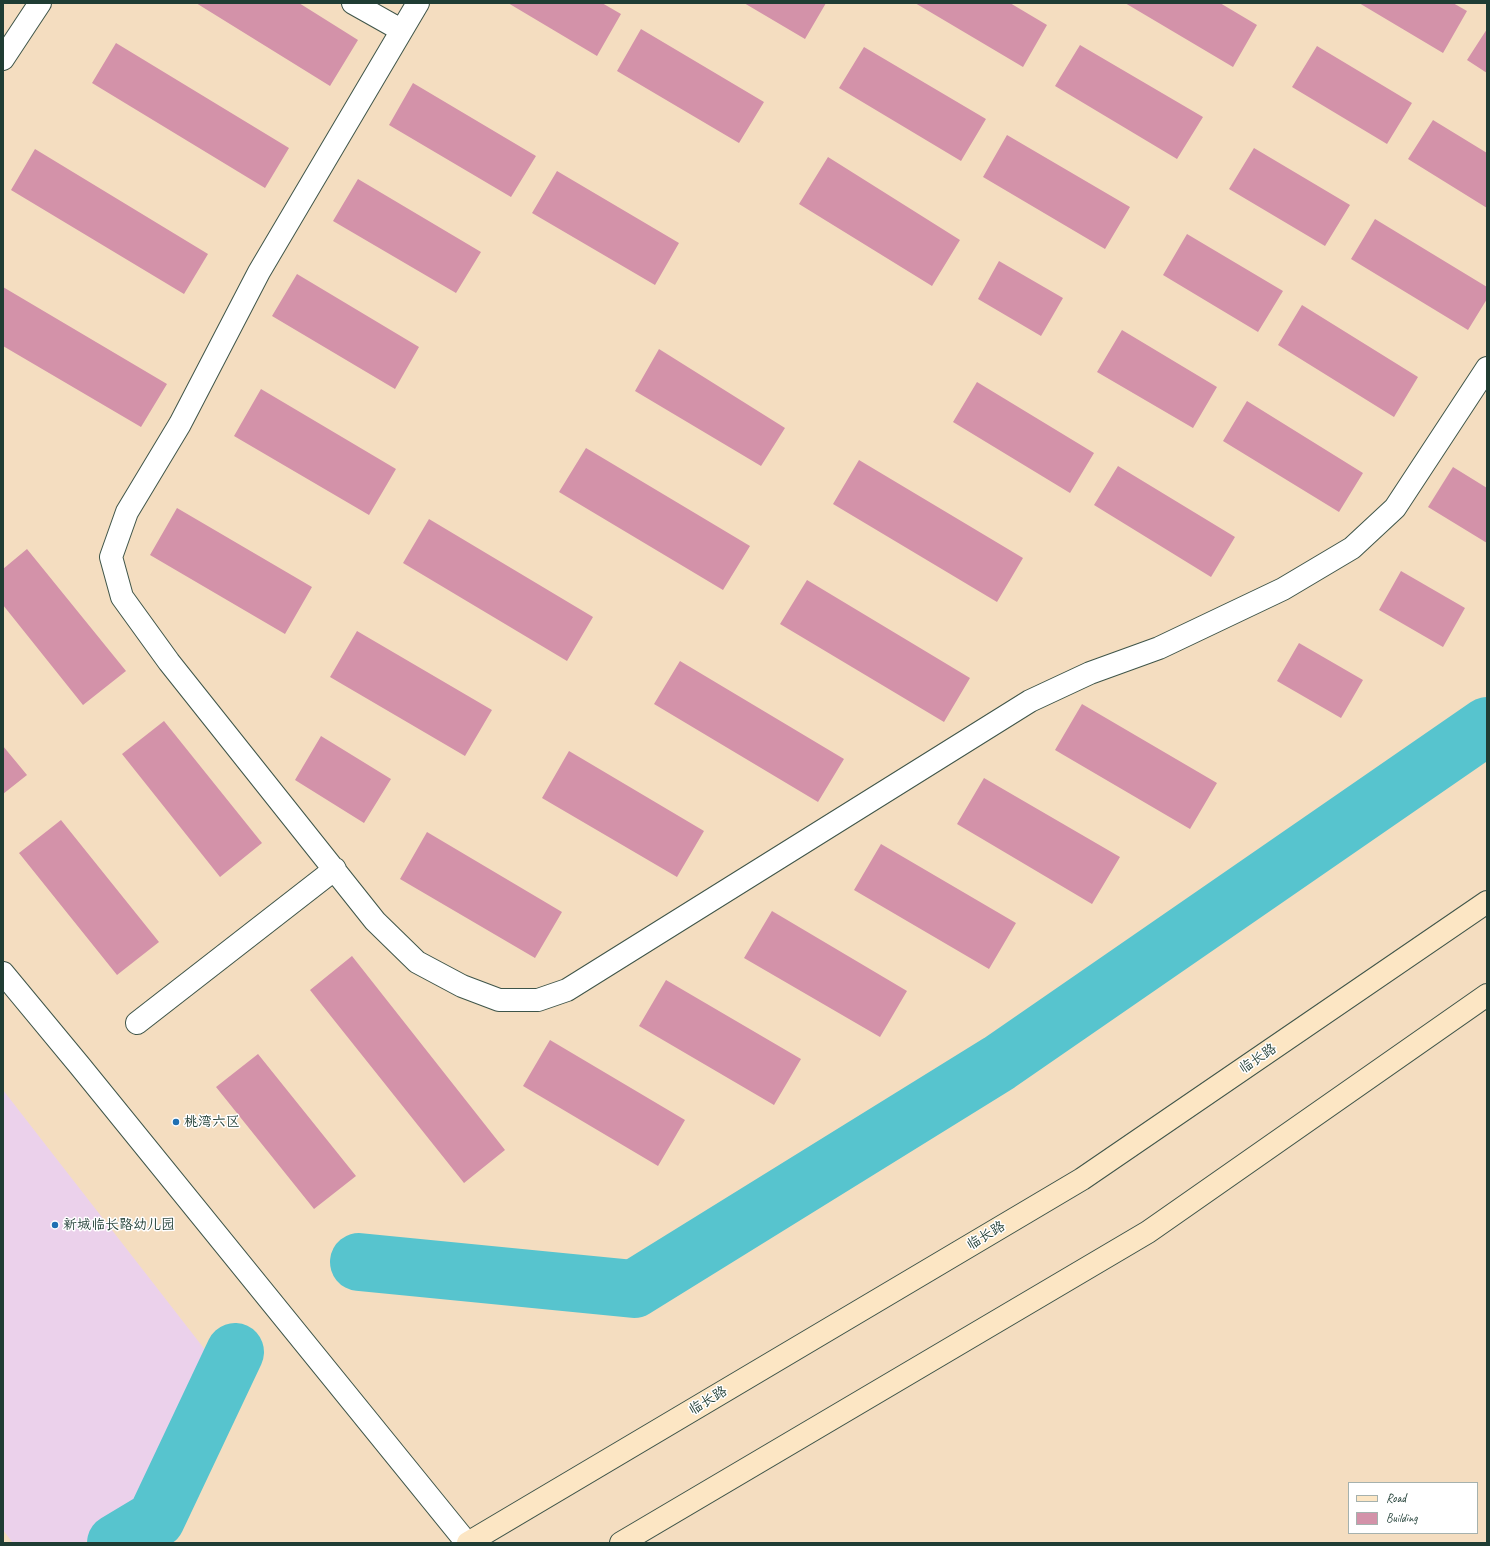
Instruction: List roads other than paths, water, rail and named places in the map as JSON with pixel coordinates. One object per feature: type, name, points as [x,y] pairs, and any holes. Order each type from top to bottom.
[{"type":"main road","name":"临长路","points":[[467,1543],[1082,1180],[1487,902]]},
{"type":"main road","points":[[621,1543],[1148,1232],[1487,995]]},
{"type":"street","points":[[3,58],[40,3]]},
{"type":"street","points":[[353,3],[401,30]]},
{"type":"street","points":[[418,3],[259,272],[180,424],[127,512],[111,557],[122,597],[169,662],[375,920],[417,962],[462,986],[499,1000],[538,1000],[567,990],[1030,701],[1090,673],[1159,648],[1283,589],[1352,548],[1395,508],[1487,368]]},
{"type":"street","points":[[137,1023],[335,870]]},
{"type":"street","points":[[5,978],[80,1066],[467,1543]]},
{"type":"waterway","points":[[359,1262],[634,1289],[999,1063],[1487,726]]},
{"type":"waterway","points":[[116,1543],[156,1519],[235,1352]]},
{"type":"place","name":"桃湾六区","points":[[176,1122]]},
{"type":"place","name":"新城临长路幼儿园","points":[[55,1225]]}]
